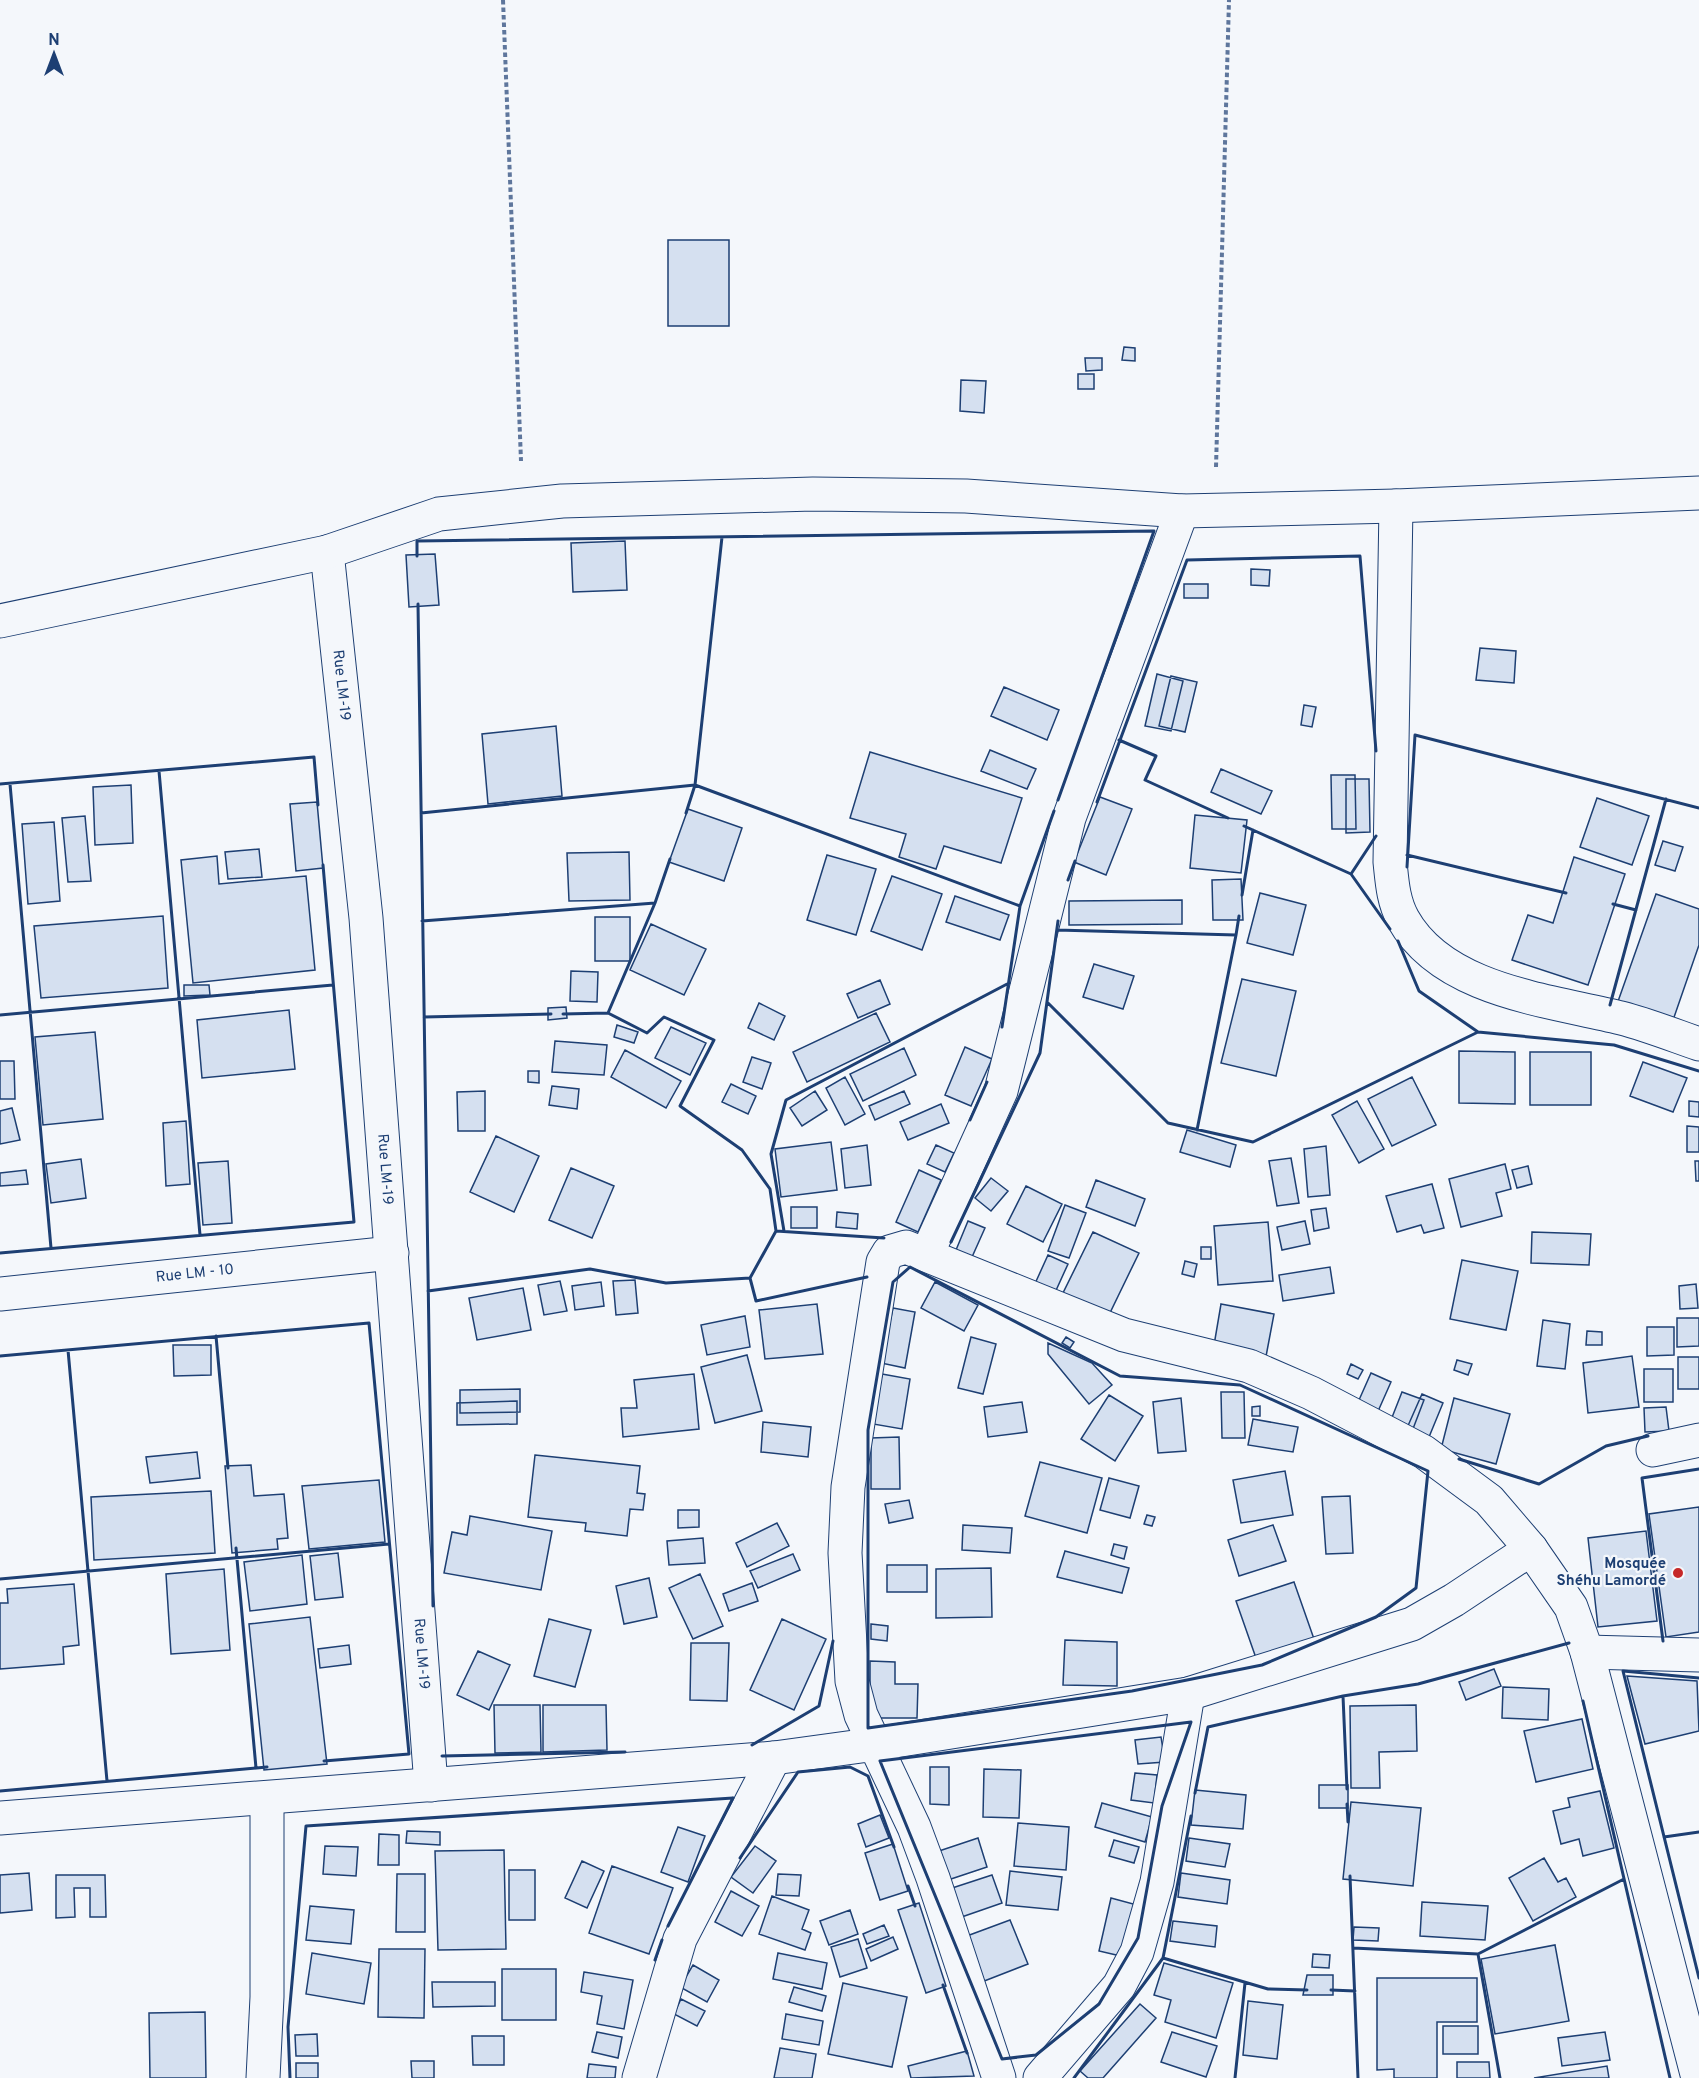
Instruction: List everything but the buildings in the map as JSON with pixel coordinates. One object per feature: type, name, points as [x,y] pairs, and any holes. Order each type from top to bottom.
[{"type":"street","points":[[0,621],[327,552],[439,514],[522,505],[699,496],[813,494],[966,496],[1182,511],[1396,506],[1699,493]]},
{"type":"street","points":[[1396,506],[1390,862],[1394,894],[1402,919],[1411,933],[1442,960],[1477,980],[1507,993],[1623,1018],[1699,1044]]},
{"type":"street","points":[[927,1254],[1000,1091],[1069,818],[1182,511]]},
{"type":"street","name":"Rue LM-19","points":[[327,552],[366,918],[431,1785]]},
{"type":"street","points":[[999,2078],[933,1878],[914,1827],[861,1715],[852,1681],[846,1553],[848,1487],[884,1257],[901,1247],[927,1254],[1124,1335],[1249,1366],[1311,1393],[1424,1452],[1489,1500],[1531,1550],[1570,1607],[1587,1652],[1698,2078]]},
{"type":"street","name":"Rue LM - 10","points":[[0,1294],[392,1253]]},
{"type":"street","points":[[1653,1450],[1699,1440]]},
{"type":"street","points":[[0,1818],[774,1758],[1188,1694],[1412,1624],[1531,1550]]},
{"type":"street","points":[[1587,1652],[1699,1655]]},
{"type":"street","points":[[1040,2078],[1119,1986],[1137,1952],[1157,1882],[1188,1694]]},
{"type":"street","points":[[639,2078],[680,1940],[774,1758]]},
{"type":"street","points":[[263,2078],[267,1997],[267,1798]]},
{"type":"path","points":[[503,0],[522,505]]},
{"type":"path","points":[[1215,510],[1229,0]]},
{"type":"wall","points":[[417,556],[417,541],[1154,531],[1058,800]]},
{"type":"wall","points":[[686,813],[695,785],[722,537]]},
{"type":"wall","points":[[1097,802],[1187,560],[1360,556],[1376,751]]},
{"type":"wall","points":[[418,604],[433,1606]]},
{"type":"wall","points":[[1407,867],[1415,735],[1699,808]]},
{"type":"wall","points":[[1119,740],[1156,756],[1145,780],[1228,818]]},
{"type":"wall","points":[[0,784],[314,757],[318,805]]},
{"type":"wall","points":[[159,771],[200,1235]]},
{"type":"wall","points":[[10,784],[51,1248]]},
{"type":"wall","points":[[421,813],[695,785],[1020,906],[1054,811]]},
{"type":"wall","points":[[1610,1005],[1666,799]]},
{"type":"wall","points":[[1244,826],[1351,874]]},
{"type":"wall","points":[[1242,895],[1253,830]]},
{"type":"wall","points":[[1376,836],[1351,874],[1390,929]]},
{"type":"wall","points":[[1407,855],[1566,893]]},
{"type":"wall","points":[[422,921],[655,903],[670,859]]},
{"type":"wall","points":[[1068,880],[1075,861]]},
{"type":"wall","points":[[0,1253],[354,1222],[323,865]]},
{"type":"wall","points":[[608,1013],[655,903]]},
{"type":"wall","points":[[1613,904],[1636,910]]},
{"type":"wall","points":[[1002,1027],[1020,906]]},
{"type":"wall","points":[[1236,935],[1239,916]]},
{"type":"wall","points":[[951,1242],[1040,1053],[1058,921]]},
{"type":"wall","points":[[1057,930],[1236,935],[1197,1130]]},
{"type":"wall","points":[[1398,941],[1419,991],[1478,1032],[1614,1045],[1699,1071]]},
{"type":"wall","points":[[784,1231],[771,1154],[786,1100],[1009,983]]},
{"type":"wall","points":[[0,1015],[333,985]]},
{"type":"wall","points":[[1048,1003],[1168,1123],[1253,1142],[1478,1032]]},
{"type":"wall","points":[[563,1014],[608,1013],[647,1033],[664,1017],[714,1040],[680,1106],[742,1150],[770,1189],[776,1231],[750,1278]]},
{"type":"wall","points":[[424,1017],[551,1014]]},
{"type":"wall","points":[[970,1120],[987,1082]]},
{"type":"wall","points":[[776,1231],[884,1238]]},
{"type":"wall","points":[[910,1267],[1120,1376],[1240,1385],[1428,1471],[1416,1588],[1376,1617],[1262,1665],[1132,1691],[868,1728],[868,1430],[893,1282],[910,1267]]},
{"type":"wall","points":[[428,1291],[590,1269],[666,1283],[750,1278],[756,1301],[867,1277]]},
{"type":"wall","points":[[0,1356],[369,1323],[409,1754],[324,1761]]},
{"type":"wall","points":[[216,1336],[228,1468]]},
{"type":"wall","points":[[68,1350],[107,1781]]},
{"type":"wall","points":[[1459,1459],[1539,1484],[1606,1446],[1648,1436]]},
{"type":"wall","points":[[1663,1641],[1642,1478],[1699,1469]]},
{"type":"wall","points":[[0,1579],[389,1544]]},
{"type":"wall","points":[[236,1548],[256,1768]]},
{"type":"wall","points":[[752,1745],[819,1706],[833,1641]]},
{"type":"wall","points":[[1195,1793],[1208,1727],[1343,1696],[1418,1684],[1569,1643]]},
{"type":"wall","points":[[1699,1678],[1623,1671],[1699,1978]]},
{"type":"wall","points":[[1343,1696],[1347,1789]]},
{"type":"wall","points":[[1583,1701],[1670,2078]]},
{"type":"wall","points":[[1191,1722],[1162,1806],[1138,1938],[1099,2004],[1036,2055],[1002,2059],[880,1761],[1191,1722]]},
{"type":"wall","points":[[442,1756],[625,1752]]},
{"type":"wall","points":[[0,1791],[267,1767]]},
{"type":"wall","points":[[740,1858],[798,1772],[850,1767],[868,1776],[894,1847]]},
{"type":"wall","points":[[668,1926],[733,1798]]},
{"type":"wall","points":[[290,2078],[288,2027],[306,1826],[733,1798]]},
{"type":"wall","points":[[1347,1804],[1348,1822]]},
{"type":"wall","points":[[1074,2078],[1163,1958],[1191,1816]]},
{"type":"wall","points":[[1664,1837],[1699,1832]]},
{"type":"wall","points":[[1350,1876],[1358,2078]]},
{"type":"wall","points":[[1353,1948],[1478,1954],[1624,1879]]},
{"type":"wall","points":[[908,1886],[915,1906]]},
{"type":"wall","points":[[655,1960],[662,1940]]},
{"type":"wall","points":[[1478,1954],[1500,2078]]},
{"type":"wall","points":[[1163,1958],[1268,1989],[1307,1990]]},
{"type":"wall","points":[[1235,2078],[1245,1983]]},
{"type":"wall","points":[[943,1985],[967,2053]]},
{"type":"wall","points":[[1331,1990],[1355,1991]]},
{"type":"place","name":"Mosquée Shéhu Lamordé","points":[[1678,1573]]}]
